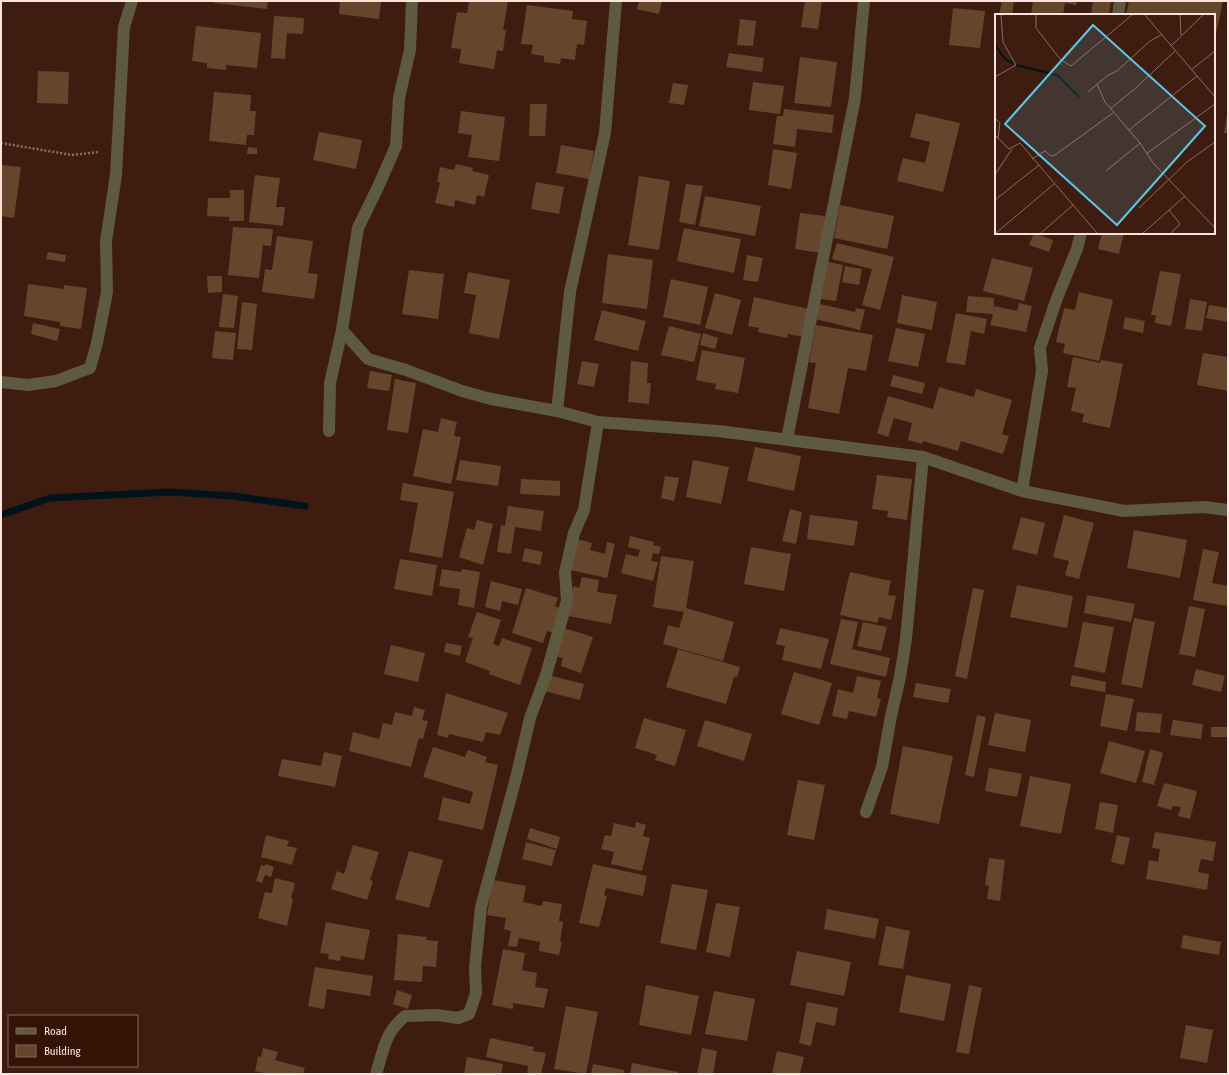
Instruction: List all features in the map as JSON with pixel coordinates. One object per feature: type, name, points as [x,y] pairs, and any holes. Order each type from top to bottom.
[{"type":"street","points":[[1,382],[28,385],[56,381],[90,368],[98,343],[107,292],[106,241],[116,175],[124,27],[132,1]]},
{"type":"street","points":[[329,431],[330,382],[342,330],[358,228],[396,146],[400,98],[410,50],[412,1]]},
{"type":"street","points":[[557,411],[570,292],[605,133],[616,1]]},
{"type":"street","points":[[787,439],[855,98],[864,1]]},
{"type":"street","points":[[1118,14],[1120,1]]},
{"type":"street","points":[[1022,491],[1042,372],[1040,348],[1057,298],[1077,249],[1081,234]]},
{"type":"street","points":[[342,330],[368,359],[406,370],[462,391],[491,399],[557,411],[598,422],[684,428],[787,439],[923,457],[1022,491],[1124,511],[1203,507],[1228,510]]},
{"type":"street","points":[[376,1074],[386,1040],[394,1025],[404,1016],[437,1014],[458,1018],[469,1014],[476,993],[475,968],[481,907],[516,778],[530,718],[546,675],[567,602],[565,572],[574,533],[584,510],[598,422]]},
{"type":"street","points":[[866,812],[882,767],[900,677],[906,639],[923,457]]},
{"type":"path","points":[[1,143],[72,155],[117,151]]},
{"type":"building","points":[[214,1],[268,1],[267,9],[214,3]]},
{"type":"building","points":[[340,1],[381,1],[379,19],[339,14]]},
{"type":"building","points":[[469,1],[508,1],[503,30],[506,30],[503,51],[497,50],[494,69],[459,63],[461,49],[451,48],[457,12],[467,13]]},
{"type":"building","points":[[639,1],[662,1],[659,14],[637,9]]},
{"type":"building","points":[[805,1],[822,1],[818,29],[801,27]]},
{"type":"building","points":[[1002,1],[1014,1],[1012,14],[999,14]]},
{"type":"building","points":[[1033,1],[1077,1],[1076,5],[1065,3],[1063,14],[1031,14]]},
{"type":"building","points":[[1093,1],[1111,1],[1109,14],[1091,14]]},
{"type":"building","points":[[1129,1],[1223,1],[1215,39],[1215,14],[1126,14]]},
{"type":"building","points":[[527,5],[573,11],[572,19],[587,21],[584,45],[577,44],[575,60],[561,58],[560,64],[544,62],[544,56],[531,54],[533,45],[521,44]]},
{"type":"building","points":[[953,8],[985,11],[980,48],[949,45]]},
{"type":"building","points":[[274,16],[304,18],[303,34],[287,33],[285,59],[271,58]]},
{"type":"building","points":[[740,19],[756,21],[753,46],[737,45]]},
{"type":"building","points":[[196,26],[261,33],[257,68],[226,65],[226,70],[207,68],[207,63],[192,61]]},
{"type":"building","points":[[729,53],[764,58],[762,72],[726,67]]},
{"type":"building","points":[[800,57],[837,62],[831,107],[794,103]]},
{"type":"building","points":[[38,71],[69,72],[68,104],[37,103]]},
{"type":"building","points":[[753,82],[784,86],[780,114],[749,110]]},
{"type":"building","points":[[673,83],[688,85],[684,105],[669,103]]},
{"type":"building","points":[[214,92],[251,95],[250,111],[256,111],[254,135],[247,135],[246,145],[209,141]]},
{"type":"building","points":[[530,104],[547,104],[545,136],[529,136]]},
{"type":"building","points":[[784,109],[834,115],[832,133],[797,129],[795,147],[773,144],[777,116],[783,116]]},
{"type":"building","points":[[461,111],[505,117],[499,161],[468,157],[472,135],[458,133]]},
{"type":"building","points":[[916,113],[960,123],[943,192],[897,181],[903,158],[925,163],[930,142],[910,137]]},
{"type":"building","points":[[1227,115],[1228,133],[1224,133]]},
{"type":"building","points":[[319,132],[362,140],[356,169],[313,160]]},
{"type":"building","points":[[561,145],[594,151],[589,179],[556,173]]},
{"type":"building","points":[[248,147],[257,148],[257,154],[247,154]]},
{"type":"building","points":[[773,149],[797,153],[791,189],[768,185]]},
{"type":"building","points":[[456,164],[473,168],[472,171],[489,175],[484,197],[477,195],[475,205],[455,200],[454,207],[435,203],[440,182],[437,182],[440,167],[454,170]]},
{"type":"building","points":[[1,165],[21,167],[14,218],[1,216]]},
{"type":"building","points":[[255,175],[280,178],[276,207],[285,207],[283,226],[249,222]]},
{"type":"building","points":[[639,176],[670,181],[659,250],[628,245]]},
{"type":"building","points":[[536,182],[564,187],[559,214],[531,209]]},
{"type":"building","points":[[686,184],[703,186],[695,225],[679,222]]},
{"type":"building","points":[[230,190],[244,190],[244,221],[229,221],[229,217],[207,216],[208,198],[230,198]]},
{"type":"building","points":[[705,196],[761,206],[755,236],[699,226]]},
{"type":"building","points":[[840,205],[894,216],[887,249],[834,238]]},
{"type":"building","points":[[800,213],[825,216],[820,253],[795,249]]},
{"type":"building","points":[[233,227],[273,229],[271,246],[263,245],[259,278],[228,275]]},
{"type":"building","points":[[684,228],[741,239],[734,273],[677,261]]},
{"type":"building","points":[[1034,234],[1053,240],[1049,252],[1029,245]]},
{"type":"building","points":[[1102,234],[1124,234],[1119,254],[1098,249]]},
{"type":"building","points":[[277,236],[313,241],[308,273],[318,274],[314,299],[262,292],[265,269],[272,270]]},
{"type":"building","points":[[837,243],[894,257],[880,310],[862,305],[872,269],[832,259]]},
{"type":"building","points":[[48,252],[66,255],[65,262],[46,259]]},
{"type":"building","points":[[608,254],[653,260],[647,309],[602,303]]},
{"type":"building","points":[[747,255],[763,258],[758,282],[743,280]]},
{"type":"building","points":[[992,258],[1033,268],[1024,301],[983,291]]},
{"type":"building","points":[[828,262],[843,265],[836,301],[821,299]]},
{"type":"building","points":[[845,266],[862,269],[859,285],[842,282]]},
{"type":"building","points":[[409,270],[444,274],[438,319],[402,314]]},
{"type":"building","points":[[1160,271],[1181,274],[1171,326],[1155,323],[1156,315],[1151,315]]},
{"type":"building","points":[[468,272],[510,280],[499,339],[469,333],[476,295],[464,293]]},
{"type":"building","points":[[207,276],[222,276],[222,292],[208,293]]},
{"type":"building","points":[[671,279],[708,287],[700,325],[663,317]]},
{"type":"building","points":[[28,284],[64,289],[64,285],[87,288],[81,329],[60,326],[60,322],[24,316]]},
{"type":"building","points":[[1079,292],[1113,300],[1099,361],[1063,353],[1065,344],[1056,342],[1064,308],[1075,310]]},
{"type":"building","points":[[715,293],[741,300],[732,335],[705,328]]},
{"type":"building","points":[[223,294],[238,296],[234,328],[219,327]]},
{"type":"building","points":[[902,295],[937,302],[932,330],[897,323]]},
{"type":"building","points":[[968,296],[994,298],[993,314],[966,312]]},
{"type":"building","points":[[754,297],[809,309],[803,337],[788,334],[787,338],[758,332],[759,328],[748,326]]},
{"type":"building","points":[[1190,299],[1207,302],[1202,331],[1185,329]]},
{"type":"building","points":[[242,302],[257,304],[252,350],[237,349]]},
{"type":"building","points":[[1019,303],[1032,306],[1026,332],[990,325],[994,306],[1017,311]]},
{"type":"building","points":[[820,304],[855,312],[856,308],[865,310],[860,330],[816,319]]},
{"type":"building","points":[[1209,305],[1228,308],[1228,322],[1206,318]]},
{"type":"building","points":[[602,310],[646,321],[638,351],[594,340]]},
{"type":"building","points":[[956,313],[987,319],[984,334],[971,331],[965,365],[946,362]]},
{"type":"building","points":[[1125,317],[1145,321],[1143,333],[1123,329]]},
{"type":"building","points":[[33,323],[60,329],[57,341],[31,334]]},
{"type":"building","points":[[816,325],[873,335],[866,371],[848,368],[839,414],[808,408],[816,363],[809,362]]},
{"type":"building","points":[[669,326],[701,334],[694,362],[661,355]]},
{"type":"building","points":[[896,328],[925,334],[918,367],[888,361]]},
{"type":"building","points":[[215,331],[236,333],[233,360],[212,358]]},
{"type":"building","points":[[703,333],[718,338],[715,349],[700,345]]},
{"type":"building","points":[[702,350],[745,358],[738,393],[715,389],[716,384],[696,380]]},
{"type":"building","points":[[1203,353],[1228,357],[1228,391],[1197,385]]},
{"type":"building","points":[[1073,357],[1100,363],[1101,360],[1123,364],[1110,428],[1082,422],[1084,414],[1071,411],[1076,388],[1067,387]]},
{"type":"building","points":[[582,361],[599,364],[594,387],[577,384]]},
{"type":"building","points":[[631,361],[648,363],[647,383],[651,383],[649,404],[628,402]]},
{"type":"building","points":[[370,371],[392,375],[389,391],[367,388]]},
{"type":"building","points":[[893,375],[925,383],[922,394],[890,386]]},
{"type":"building","points":[[395,379],[416,383],[408,433],[387,430]]},
{"type":"building","points":[[939,387],[974,397],[976,389],[1012,400],[1002,434],[1009,436],[1003,454],[961,441],[958,451],[923,441],[922,444],[908,440],[912,423],[894,418],[888,437],[877,433],[888,396],[933,409]]},
{"type":"building","points":[[441,418],[457,422],[454,436],[461,437],[451,484],[413,476],[423,429],[438,432]]},
{"type":"building","points":[[755,447],[801,456],[794,491],[747,481]]},
{"type":"building","points":[[460,460],[501,466],[498,486],[456,480]]},
{"type":"building","points":[[693,460],[729,467],[721,504],[686,497]]},
{"type":"building","points":[[877,475],[912,479],[907,520],[887,517],[888,511],[872,509]]},
{"type":"building","points":[[665,476],[679,478],[674,501],[661,498]]},
{"type":"building","points":[[521,479],[560,481],[560,496],[520,494]]},
{"type":"building","points":[[403,483],[454,492],[442,558],[409,552],[418,503],[400,500]]},
{"type":"building","points":[[508,506],[544,511],[541,531],[515,527],[511,554],[497,552],[501,525],[505,526]]},
{"type":"building","points":[[790,509],[802,512],[796,544],[782,541]]},
{"type":"building","points":[[810,515],[858,521],[854,546],[807,539]]},
{"type":"building","points":[[1064,515],[1094,523],[1079,579],[1065,575],[1069,561],[1053,557]]},
{"type":"building","points":[[1021,517],[1045,523],[1037,555],[1012,549]]},
{"type":"building","points":[[477,520],[493,524],[483,565],[459,557],[467,528],[474,530]]},
{"type":"building","points":[[1134,530],[1187,540],[1180,578],[1127,568]]},
{"type":"building","points":[[630,536],[654,542],[653,545],[661,547],[659,554],[653,553],[651,561],[658,562],[653,581],[621,573],[626,554],[638,557],[640,550],[628,547]]},
{"type":"building","points":[[577,539],[592,543],[590,550],[605,554],[607,542],[615,544],[607,578],[570,570]]},
{"type":"building","points":[[751,547],[791,554],[784,591],[744,584]]},
{"type":"building","points":[[525,548],[543,552],[540,565],[522,561]]},
{"type":"building","points":[[1203,549],[1219,552],[1212,583],[1228,586],[1227,606],[1193,600]]},
{"type":"building","points":[[661,556],[694,561],[686,608],[734,622],[723,661],[663,644],[668,625],[679,628],[684,612],[653,607]]},
{"type":"building","points":[[400,559],[437,565],[432,596],[394,589]]},
{"type":"building","points":[[442,569],[461,572],[462,569],[480,572],[474,608],[458,605],[460,589],[439,586]]},
{"type":"building","points":[[850,572],[891,581],[888,595],[896,596],[891,620],[879,617],[877,623],[840,615]]},
{"type":"building","points":[[582,577],[599,580],[597,592],[617,595],[611,624],[568,616],[573,586],[579,588]]},
{"type":"building","points":[[491,581],[522,589],[518,605],[502,601],[500,611],[485,607]]},
{"type":"building","points":[[1017,585],[1073,596],[1067,628],[1010,617]]},
{"type":"building","points":[[526,588],[558,598],[555,606],[563,609],[555,634],[547,631],[543,643],[512,633]]},
{"type":"building","points":[[973,588],[984,590],[967,679],[955,676]]},
{"type":"building","points":[[1087,595],[1135,604],[1131,622],[1084,613]]},
{"type":"building","points":[[1189,606],[1205,609],[1195,657],[1179,654]]},
{"type":"building","points":[[477,612],[501,620],[493,644],[499,646],[502,638],[532,648],[520,685],[489,674],[490,671],[465,662],[473,638],[468,637]]},
{"type":"building","points":[[1134,618],[1155,622],[1142,688],[1121,684]]},
{"type":"building","points":[[841,619],[858,622],[852,649],[890,658],[886,677],[830,664]]},
{"type":"building","points":[[863,622],[887,627],[881,651],[857,646]]},
{"type":"building","points":[[1083,622],[1114,627],[1105,673],[1074,667]]},
{"type":"building","points":[[564,628],[593,637],[581,673],[561,666],[563,658],[555,656]]},
{"type":"building","points":[[780,628],[829,639],[821,669],[782,660],[785,646],[776,644]]},
{"type":"building","points":[[446,643],[462,646],[460,656],[444,652]]},
{"type":"building","points":[[391,645],[425,653],[418,682],[384,674]]},
{"type":"building","points":[[678,649],[740,667],[737,677],[734,677],[726,704],[666,687]]},
{"type":"building","points":[[1196,669],[1225,676],[1221,692],[1192,685]]},
{"type":"building","points":[[794,672],[832,683],[819,725],[781,714]]},
{"type":"building","points":[[548,675],[584,684],[580,700],[544,691]]},
{"type":"building","points":[[1072,675],[1106,682],[1105,692],[1070,686]]},
{"type":"building","points":[[857,676],[881,681],[877,698],[881,699],[876,717],[849,711],[847,719],[832,716],[838,689],[853,693]]},
{"type":"building","points":[[916,683],[951,689],[948,703],[913,697]]},
{"type":"building","points":[[446,693],[508,713],[500,735],[486,732],[483,742],[449,734],[448,738],[437,735]]},
{"type":"building","points":[[1106,694],[1134,699],[1127,731],[1100,726]]},
{"type":"building","points":[[414,707],[425,710],[422,720],[428,721],[423,739],[419,738],[411,767],[349,751],[353,732],[379,739],[383,723],[392,725],[395,712],[412,716]]},
{"type":"building","points":[[1137,712],[1162,714],[1160,733],[1135,731]]},
{"type":"building","points":[[995,713],[1031,720],[1025,752],[988,745]]},
{"type":"building","points":[[977,715],[986,717],[974,777],[965,775]]},
{"type":"building","points":[[644,718],[686,730],[675,766],[655,760],[657,755],[635,748]]},
{"type":"building","points":[[705,720],[752,734],[744,761],[697,746]]},
{"type":"building","points":[[1173,720],[1203,724],[1201,739],[1170,735]]},
{"type":"building","points":[[1211,727],[1228,727],[1228,737],[1211,737]]},
{"type":"building","points":[[1109,741],[1145,751],[1136,783],[1100,773]]},
{"type":"building","points":[[903,746],[953,756],[939,824],[890,814]]},
{"type":"building","points":[[433,747],[465,757],[468,750],[487,757],[485,762],[498,765],[483,830],[438,820],[443,797],[470,804],[473,792],[423,777]]},
{"type":"building","points":[[1150,749],[1163,753],[1154,785],[1142,782]]},
{"type":"building","points":[[324,752],[342,756],[335,787],[278,776],[282,759],[321,766]]},
{"type":"building","points":[[989,768],[1022,774],[1017,797],[985,791]]},
{"type":"building","points":[[1030,776],[1071,784],[1061,834],[1020,826]]},
{"type":"building","points":[[798,780],[825,785],[814,840],[787,835]]},
{"type":"building","points":[[1164,783],[1197,791],[1190,819],[1178,816],[1181,807],[1173,806],[1171,810],[1157,806]]},
{"type":"building","points":[[1100,802],[1118,805],[1113,833],[1095,829]]},
{"type":"building","points":[[636,822],[646,825],[643,836],[650,838],[642,871],[611,864],[614,852],[601,849],[605,835],[611,836],[614,823],[635,828]]},
{"type":"building","points":[[530,828],[560,837],[557,849],[527,839]]},
{"type":"building","points":[[1155,832],[1216,842],[1213,861],[1201,859],[1198,872],[1209,874],[1207,890],[1146,879],[1149,860],[1158,862],[1160,849],[1152,848]]},
{"type":"building","points":[[266,835],[289,841],[287,846],[297,848],[292,865],[261,857]]},
{"type":"building","points":[[1117,835],[1130,838],[1124,865],[1111,862]]},
{"type":"building","points":[[526,842],[556,850],[552,866],[522,859]]},
{"type":"building","points":[[353,845],[379,852],[370,880],[373,881],[367,900],[331,889],[337,871],[344,874]]},
{"type":"building","points":[[409,851],[443,860],[429,908],[395,899]]},
{"type":"building","points":[[989,858],[1005,860],[1000,901],[987,899],[989,886],[985,885]]},
{"type":"building","points":[[266,864],[274,867],[271,877],[265,875],[262,883],[256,881],[261,865],[265,866]]},
{"type":"building","points":[[593,864],[647,876],[643,896],[606,888],[604,895],[607,896],[599,927],[579,923]]},
{"type":"building","points":[[275,878],[295,883],[287,926],[258,918],[265,892],[272,893]]},
{"type":"building","points":[[493,880],[526,886],[523,902],[542,906],[543,901],[562,904],[559,921],[563,922],[560,942],[562,942],[559,955],[539,951],[540,942],[519,938],[517,947],[508,946],[511,931],[504,929],[506,918],[487,915]]},
{"type":"building","points":[[672,884],[708,890],[696,950],[660,943]]},
{"type":"building","points":[[716,903],[740,907],[730,957],[706,952]]},
{"type":"building","points":[[827,909],[879,919],[875,939],[824,929]]},
{"type":"building","points":[[326,922],[370,930],[364,960],[341,956],[340,961],[328,959],[329,954],[320,953]]},
{"type":"building","points":[[886,926],[910,931],[903,969],[878,965]]},
{"type":"building","points":[[398,934],[427,937],[426,940],[438,941],[436,967],[423,966],[422,982],[394,980]]},
{"type":"building","points":[[1183,935],[1221,942],[1219,955],[1181,948]]},
{"type":"building","points":[[503,949],[525,953],[522,970],[537,973],[535,987],[548,989],[544,1008],[513,1003],[513,1009],[492,1005]]},
{"type":"building","points":[[797,951],[851,962],[844,996],[790,985]]},
{"type":"building","points":[[315,967],[373,976],[370,996],[327,989],[324,1009],[308,1006]]},
{"type":"building","points":[[906,975],[951,984],[944,1021],[899,1012]]},
{"type":"building","points":[[646,985],[699,996],[691,1035],[639,1025]]},
{"type":"building","points":[[969,985],[982,988],[969,1054],[956,1052]]},
{"type":"building","points":[[397,990],[412,995],[408,1009],[393,1004]]},
{"type":"building","points":[[714,991],[755,999],[747,1041],[705,1034]]},
{"type":"building","points":[[807,1002],[838,1008],[835,1026],[816,1022],[811,1046],[799,1043]]},
{"type":"building","points":[[566,1006],[598,1012],[586,1074],[554,1069]]},
{"type":"building","points":[[1186,1025],[1213,1030],[1207,1063],[1180,1058]]},
{"type":"building","points":[[490,1038],[534,1047],[533,1051],[546,1053],[541,1074],[527,1074],[528,1066],[486,1057]]},
{"type":"building","points":[[263,1048],[278,1052],[275,1060],[305,1068],[303,1074],[268,1074],[255,1071],[258,1056],[261,1057]]},
{"type":"building","points":[[702,1048],[717,1051],[713,1074],[697,1074]]},
{"type":"building","points":[[777,1051],[804,1057],[800,1074],[772,1074]]},
{"type":"building","points":[[467,1057],[503,1064],[501,1074],[464,1074]]},
{"type":"building","points":[[632,1063],[678,1072],[677,1074],[630,1074]]},
{"type":"building","points":[[593,1064],[624,1070],[623,1074],[591,1074]]},
{"type":"waterway","points":[[1,515],[50,498],[170,492],[232,496],[305,506]]}]
